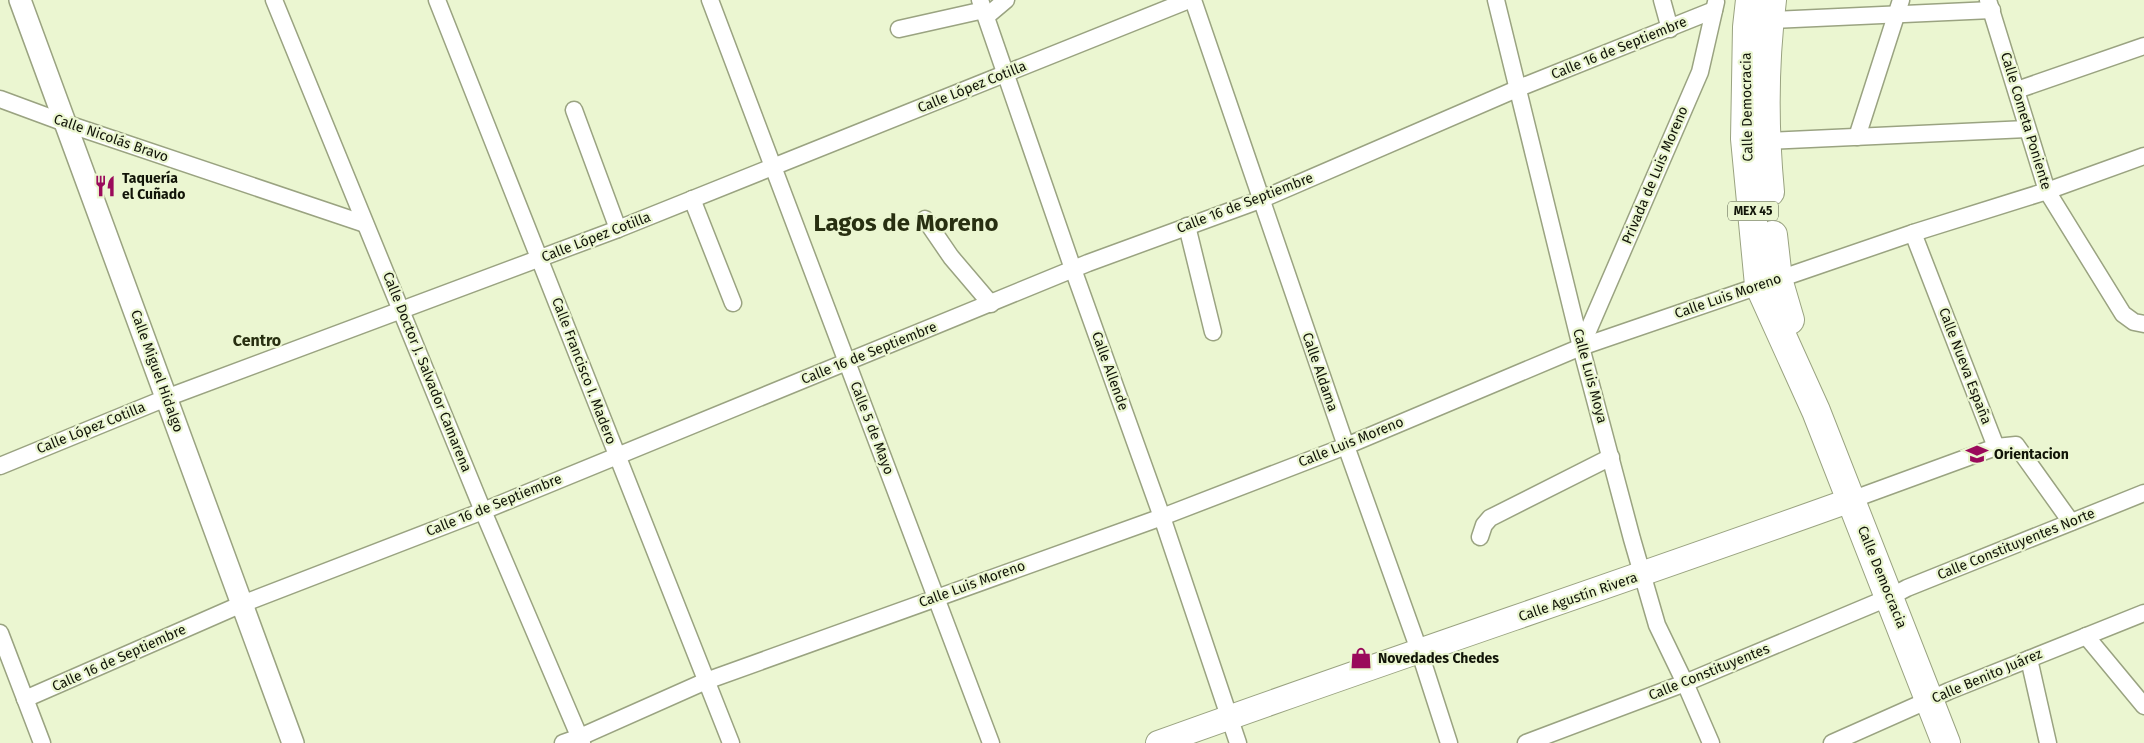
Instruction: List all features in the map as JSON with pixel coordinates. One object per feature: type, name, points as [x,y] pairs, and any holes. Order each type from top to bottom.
[{"type":"highway","name":"Calle Democracia","points":[[1750,0],[1747,27],[1745,139],[1769,282],[1850,500],[1931,700],[1946,743]]},
{"type":"highway","name":"Calle Democracia","points":[[1769,282],[1765,141],[1771,10]]},
{"type":"main road","name":"Calle Agustín Rivera","points":[[1158,743],[1419,650],[1642,575],[1850,500]]},
{"type":"street","name":"Calle Miguel Hidalgo","points":[[20,0],[294,743]]},
{"type":"street","name":"Calle Doctor J. Salvador Camarena","points":[[274,0],[483,511],[581,740]]},
{"type":"street","name":"Calle Francisco I. Madero","points":[[437,0],[731,743]]},
{"type":"street","name":"Calle 5 de Mayo","points":[[710,0],[991,743]]},
{"type":"street","points":[[899,29],[984,9],[1006,0]]},
{"type":"street","name":"Calle López Cotilla","points":[[0,466],[166,398],[618,229],[1189,0]]},
{"type":"street","name":"Calle Aldama","points":[[1193,0],[1260,200],[1419,650],[1449,743]]},
{"type":"street","name":"Calle Luis Moya","points":[[1496,0],[1581,346],[1642,575],[1657,625],[1685,682],[1711,743]]},
{"type":"street","points":[[1662,0],[1670,29]]},
{"type":"street","name":"Calle 16 de Septiembre","points":[[25,699],[242,604],[483,511],[1073,269],[1260,200],[1518,88],[1670,29],[1715,5]]},
{"type":"street","name":"Privada de Luis Moreno","points":[[1581,346],[1700,72],[1715,5]]},
{"type":"street","points":[[1771,10],[1990,5]]},
{"type":"street","name":"Calle Cometa Poniente","points":[[1990,5],[2047,191],[2123,314],[2134,322],[2144,324]]},
{"type":"street","points":[[1857,138],[1899,7]]},
{"type":"street","name":"Calle Allende","points":[[984,9],[1073,269],[1162,516],[1238,743]]},
{"type":"street","points":[[2017,90],[2144,46]]},
{"type":"street","name":"Calle Nicolás Bravo","points":[[0,99],[65,123],[365,224]]},
{"type":"street","points":[[574,110],[618,229]]},
{"type":"street","points":[[1765,141],[2027,129]]},
{"type":"street","name":"Calle Luis Moreno","points":[[563,743],[581,740],[706,680],[1162,516],[1346,446],[1581,346],[1913,233],[2047,191],[2144,156]]},
{"type":"street","points":[[692,199],[733,303]]},
{"type":"street","points":[[925,219],[951,257],[991,304]]},
{"type":"street","points":[[1187,226],[1213,332]]},
{"type":"street","name":"Calle Nueva España","points":[[1913,233],[1996,447]]},
{"type":"street","points":[[1996,447],[2016,445],[2071,522]]},
{"type":"street","name":"Calle Agustín Rivera","points":[[1850,500],[1996,447]]},
{"type":"street","points":[[1480,536],[1484,525],[1490,518],[1611,457]]},
{"type":"street","name":"Calle Constituyentes Norte","points":[[1890,597],[1907,588],[2144,494]]},
{"type":"street","name":"Calle Constituyentes","points":[[1526,743],[1685,682],[1890,597]]},
{"type":"street","name":"Calle Benito Juárez","points":[[1832,743],[2029,659],[2144,613]]},
{"type":"street","points":[[0,633],[42,743]]},
{"type":"street","points":[[2086,636],[2144,706]]},
{"type":"street","points":[[2029,659],[2048,743]]},
{"type":"place","name":"Taquería el Cuñado","points":[[105,186]]},
{"type":"place","name":"Orientacion","points":[[1977,454]]},
{"type":"place","name":"Novedades Chedes","points":[[1361,658]]},
{"type":"district","name":"Lagos de Moreno","points":[[906,223]]},
{"type":"district","name":"Centro","points":[[257,340]]}]
